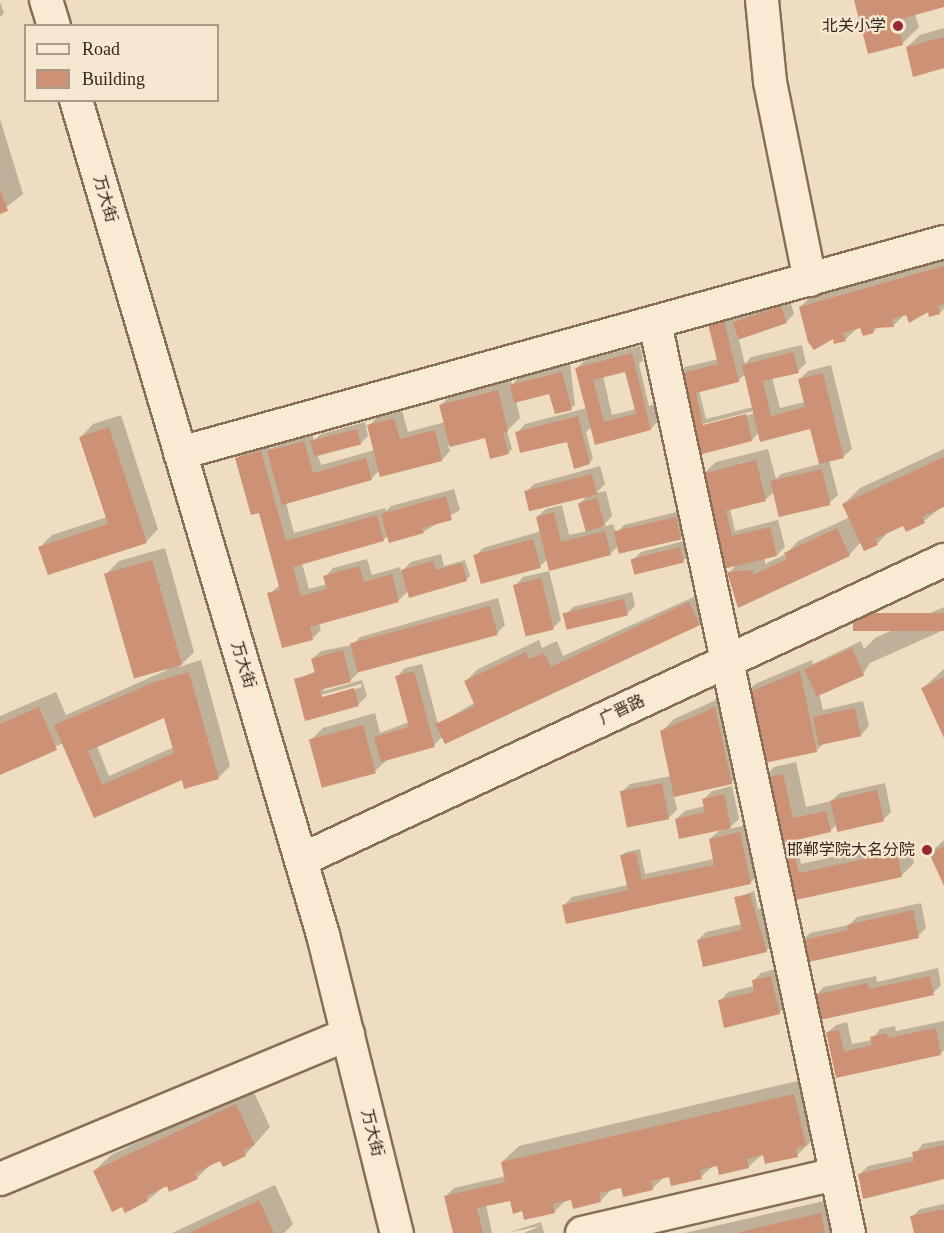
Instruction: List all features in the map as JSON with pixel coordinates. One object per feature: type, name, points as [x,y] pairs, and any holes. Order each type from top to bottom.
[{"type":"street","points":[[46,0],[53,24]]},
{"type":"street","points":[[762,0],[770,82],[810,279]]},
{"type":"street","name":"万大街","points":[[77,102],[301,860],[348,1034],[397,1233]]},
{"type":"street","points":[[180,453],[944,242]]},
{"type":"street","points":[[655,323],[849,1233]]},
{"type":"street","name":"广晋路","points":[[301,860],[944,560]]},
{"type":"street","points":[[0,1179],[348,1034]]},
{"type":"street","points":[[582,1233],[836,1174]]},
{"type":"building","points":[[854,0],[944,0],[944,7],[897,20],[903,45],[868,54]]},
{"type":"building","points":[[944,37],[944,68],[913,77],[906,47]]},
{"type":"building","points":[[0,189],[8,211],[0,214]]},
{"type":"building","points":[[944,266],[944,304],[938,306],[940,314],[929,317],[928,312],[909,323],[906,315],[892,319],[894,327],[873,328],[874,333],[863,336],[860,328],[843,333],[846,341],[834,344],[833,339],[814,350],[808,342],[799,307]]},
{"type":"building","points":[[781,306],[787,323],[739,340],[733,323]]},
{"type":"building","points":[[724,320],[739,382],[696,393],[703,425],[746,414],[752,441],[695,456],[675,375],[718,364],[708,324]]},
{"type":"building","points":[[793,352],[799,373],[763,381],[771,416],[805,407],[798,379],[823,373],[844,458],[819,464],[810,429],[760,442],[742,365]]},
{"type":"building","points":[[632,353],[651,430],[595,445],[575,368]],"holes":[[[625,372],[636,414],[604,422],[593,380]]]},
{"type":"building","points":[[562,372],[572,410],[555,414],[549,394],[514,403],[510,385]]},
{"type":"building","points":[[498,390],[508,432],[503,433],[509,454],[490,459],[485,438],[450,447],[439,405]]},
{"type":"building","points":[[578,416],[590,464],[574,469],[567,442],[520,453],[515,432]]},
{"type":"building","points":[[394,418],[400,439],[435,430],[442,461],[380,477],[367,425]]},
{"type":"building","points":[[109,427],[147,543],[48,575],[38,547],[108,524],[79,437]]},
{"type":"building","points":[[357,429],[361,445],[314,456],[310,441]]},
{"type":"building","points":[[304,441],[313,473],[366,458],[372,480],[282,505],[267,451]]},
{"type":"building","points":[[261,451],[286,541],[377,515],[384,541],[293,567],[301,596],[327,589],[323,576],[359,566],[364,582],[392,574],[399,602],[310,627],[313,640],[282,648],[267,593],[280,590],[259,513],[251,515],[235,458]]},
{"type":"building","points":[[944,457],[944,507],[922,517],[925,523],[906,532],[903,526],[875,539],[878,545],[864,551],[842,504]]},
{"type":"building","points":[[756,460],[766,501],[726,511],[732,536],[770,527],[777,556],[723,569],[702,474]]},
{"type":"building","points":[[822,469],[830,505],[779,517],[770,481]]},
{"type":"building","points":[[592,474],[597,494],[529,511],[524,491]]},
{"type":"building","points":[[446,496],[452,520],[422,528],[424,533],[389,543],[381,514]]},
{"type":"building","points":[[597,498],[605,526],[586,531],[578,504]]},
{"type":"building","points":[[554,512],[561,542],[605,531],[611,555],[549,571],[536,517]]},
{"type":"building","points":[[676,517],[681,539],[619,554],[614,531]]},
{"type":"building","points":[[837,528],[850,556],[738,608],[727,572],[753,570],[753,575],[787,559],[784,553]]},
{"type":"building","points":[[533,539],[541,568],[481,584],[473,555]]},
{"type":"building","points":[[680,547],[684,563],[634,575],[631,559]]},
{"type":"building","points":[[152,560],[182,665],[134,679],[104,574]]},
{"type":"building","points":[[433,561],[436,570],[462,563],[467,581],[409,598],[401,570]]},
{"type":"building","points":[[541,578],[554,629],[526,636],[513,585]]},
{"type":"building","points":[[624,599],[628,616],[566,630],[563,613]]},
{"type":"building","points":[[689,602],[700,625],[445,744],[435,724],[475,706],[464,681],[526,652],[529,659],[544,653],[551,667]]},
{"type":"building","points":[[490,606],[498,635],[358,673],[350,644]]},
{"type":"building","points":[[853,613],[944,613],[944,631],[853,631]]},
{"type":"building","points":[[852,648],[864,675],[817,697],[804,669]]},
{"type":"building","points":[[343,650],[351,682],[320,690],[322,697],[354,688],[359,706],[305,721],[294,679],[315,673],[311,659]]},
{"type":"building","points":[[414,671],[435,747],[381,762],[374,737],[409,727],[395,676]]},
{"type":"building","points":[[800,671],[817,752],[755,765],[740,696]]},
{"type":"building","points":[[189,672],[219,779],[184,789],[182,780],[94,818],[54,725],[154,682]],"holes":[[[164,718],[174,753],[102,785],[88,751]]]},
{"type":"building","points":[[944,677],[944,738],[921,688]]},
{"type":"building","points":[[39,707],[57,750],[0,775],[0,724]]},
{"type":"building","points":[[715,707],[732,784],[674,797],[660,731]]},
{"type":"building","points":[[855,708],[861,736],[819,745],[813,717]]},
{"type":"building","points":[[363,725],[376,773],[322,788],[309,739]]},
{"type":"building","points":[[783,774],[793,818],[826,811],[831,832],[775,845],[760,779]]},
{"type":"building","points":[[662,783],[669,819],[627,828],[620,791]]},
{"type":"building","points":[[877,790],[884,821],[837,832],[830,801]]},
{"type":"building","points":[[724,794],[731,828],[679,839],[675,819],[705,812],[702,799]]},
{"type":"building","points":[[740,832],[751,884],[566,924],[562,905],[628,890],[620,855],[636,852],[642,880],[714,865],[709,839]]},
{"type":"building","points":[[944,846],[944,886],[929,853]]},
{"type":"building","points":[[897,852],[902,877],[791,901],[782,859],[795,856],[799,873]]},
{"type":"building","points":[[750,894],[767,952],[703,967],[697,940],[742,930],[734,897]]},
{"type":"building","points":[[913,910],[919,938],[804,963],[800,941],[848,930],[847,925]]},
{"type":"building","points":[[771,976],[780,1014],[724,1028],[718,1000],[754,992],[752,980]]},
{"type":"building","points":[[930,976],[934,995],[820,1020],[814,995],[868,983],[869,989]]},
{"type":"building","points":[[936,1028],[941,1055],[836,1078],[826,1032],[839,1030],[844,1052],[872,1045],[870,1037],[887,1033],[888,1038]]},
{"type":"building","points":[[794,1094],[806,1145],[796,1148],[798,1157],[765,1164],[763,1155],[747,1159],[749,1168],[719,1175],[717,1166],[700,1170],[702,1179],[671,1186],[669,1177],[651,1181],[653,1190],[623,1197],[621,1188],[599,1193],[601,1202],[573,1209],[571,1200],[553,1204],[555,1213],[524,1220],[522,1211],[513,1214],[510,1201],[477,1208],[483,1233],[453,1233],[444,1196],[505,1182],[501,1162]]},
{"type":"building","points":[[236,1104],[255,1145],[244,1150],[246,1156],[223,1167],[220,1161],[195,1173],[198,1179],[169,1192],[167,1186],[146,1196],[148,1201],[125,1213],[122,1207],[112,1212],[93,1171]]},
{"type":"building","points":[[944,1145],[944,1179],[863,1199],[858,1174],[914,1161],[912,1152]]},
{"type":"building","points":[[259,1200],[274,1233],[189,1233]]},
{"type":"building","points":[[944,1209],[944,1233],[914,1233],[910,1216]]},
{"type":"building","points":[[821,1213],[825,1233],[740,1233],[740,1232]]},
{"type":"place","name":"北关小学","points":[[898,26]]},
{"type":"place","name":"邯郸学院大名分院","points":[[927,850]]}]
